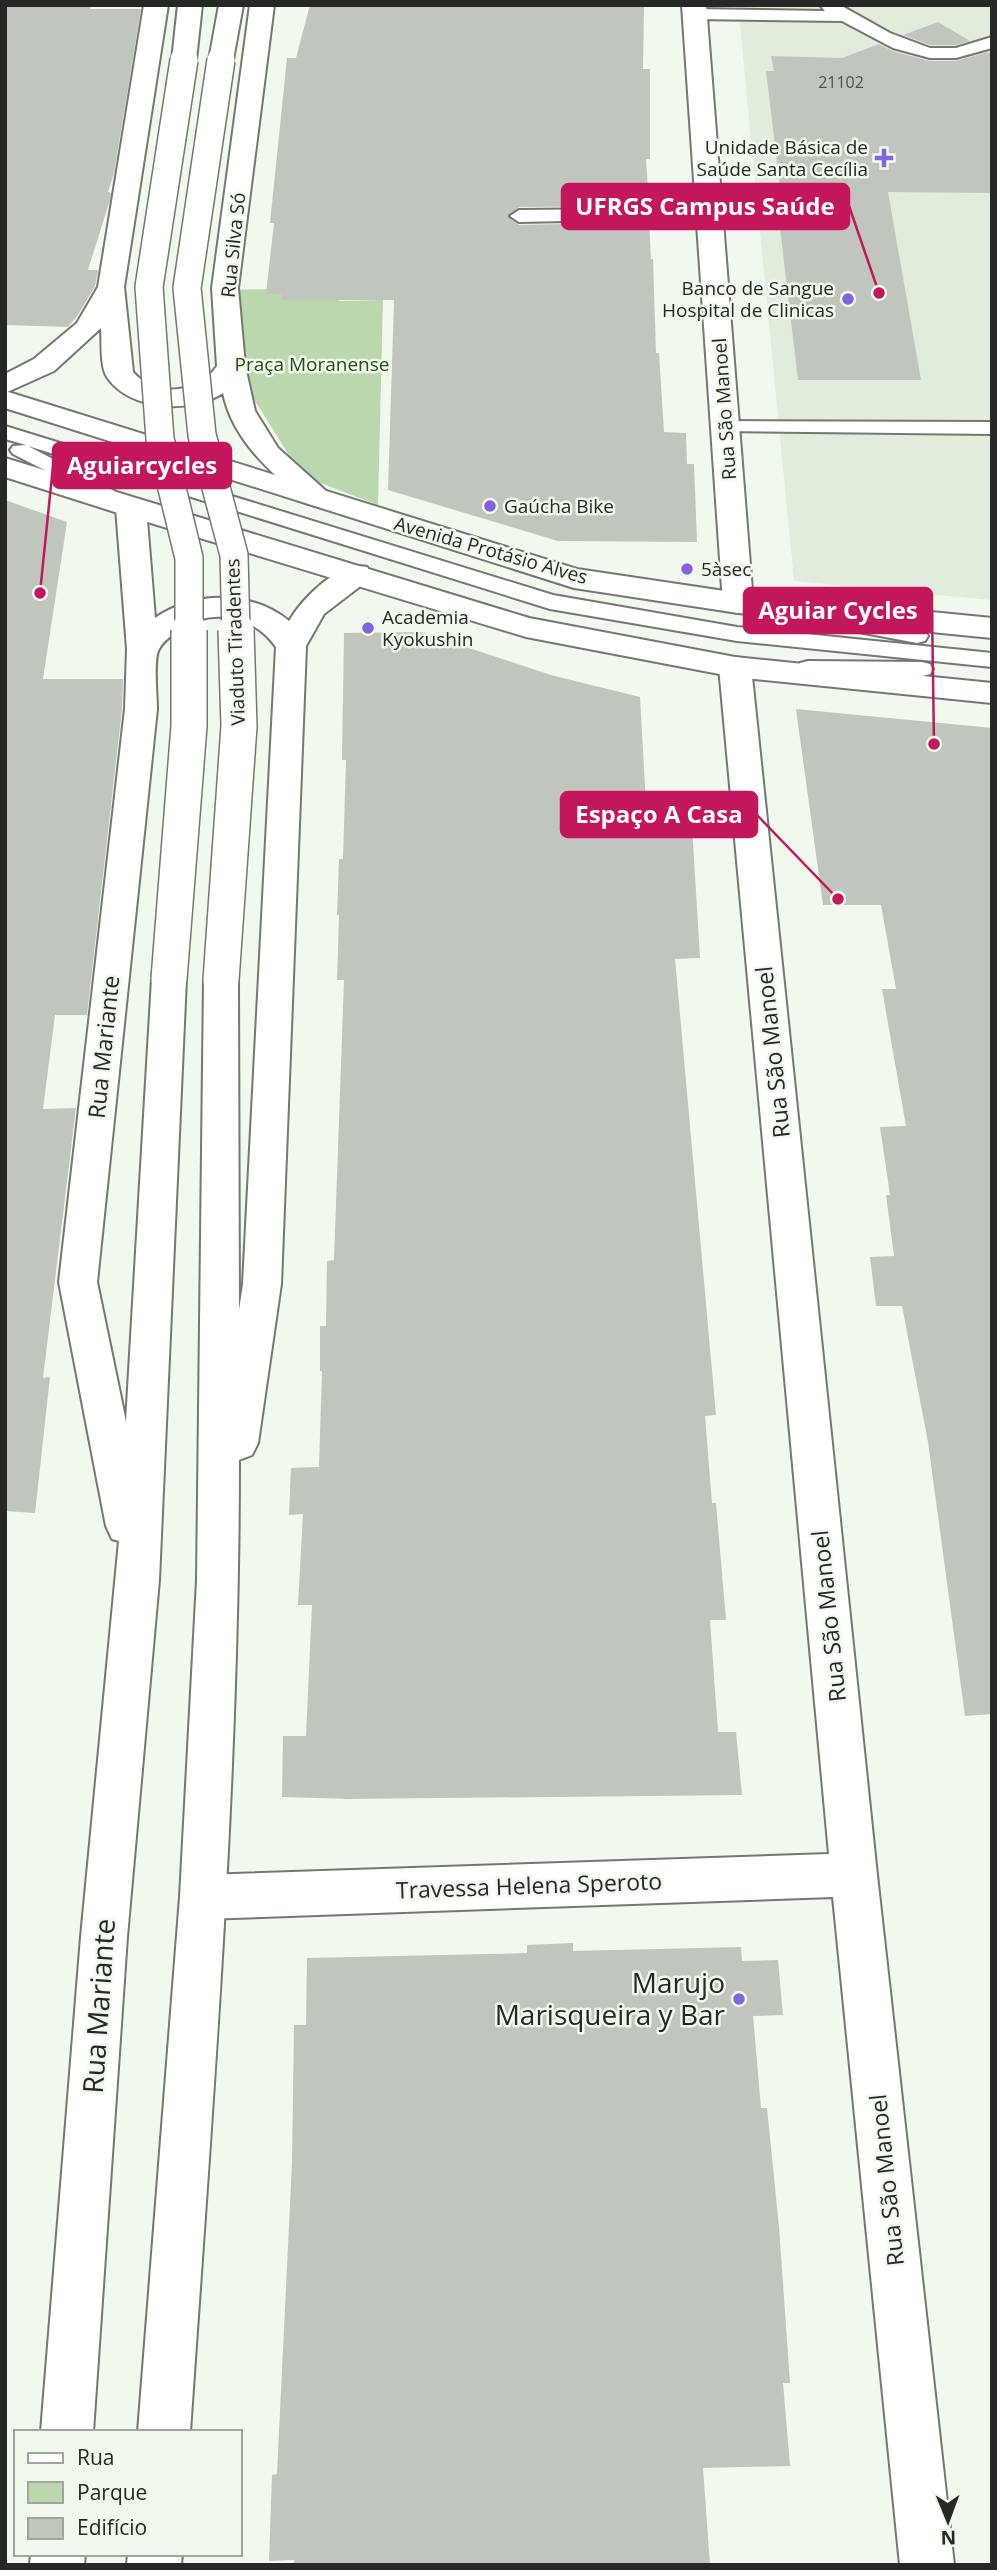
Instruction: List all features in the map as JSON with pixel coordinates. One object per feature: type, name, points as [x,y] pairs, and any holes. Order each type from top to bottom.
[{"type":"main road","points":[[156,5],[111,287],[119,374],[125,383],[136,391],[151,396],[186,397],[217,385],[226,376],[230,366]]},
{"type":"main road","name":"Viaduto Tiradentes","points":[[169,979],[189,726],[189,558],[160,439],[149,287],[190,5]]},
{"type":"main road","name":"Viaduto Tiradentes","points":[[218,1580],[221,979],[239,726],[234,555],[202,435],[187,288],[231,5]]},
{"type":"main road","name":"Rua Silva Só","points":[[262,5],[225,288],[230,366],[241,411],[267,453],[316,497]]},
{"type":"main road","name":"Rua São Manoel","points":[[694,10],[738,603]]},
{"type":"main road","points":[[5,385],[44,365],[88,328],[111,287]]},
{"type":"main road","name":"Avenida Protásio Alves","points":[[5,399],[574,578],[738,603],[992,628]]},
{"type":"main road","points":[[5,467],[131,508],[526,627],[736,667],[992,693]]},
{"type":"main road","name":"Rua Mariante","points":[[131,508],[142,649],[141,709],[78,1282],[138,1580]]},
{"type":"main road","points":[[291,646],[312,608],[356,575]]},
{"type":"main road","points":[[142,649],[151,634],[165,622],[185,613],[207,608],[231,607],[253,611],[271,620],[285,631],[291,646],[262,1284],[218,1580],[203,1897],[164,2430]]},
{"type":"main road","name":"Rua São Manoel","points":[[736,667],[854,1875],[927,2565]]},
{"type":"main road","name":"Rua Mariante","points":[[67,2430],[104,1937],[138,1580],[169,979]]},
{"type":"main road","name":"Travessa Helena Speroto","points":[[203,1897],[854,1875]]},
{"type":"lane","points":[[828,5],[915,50],[944,54],[992,42]]},
{"type":"lane","points":[[694,10],[845,16]]},
{"type":"lane","points":[[519,216],[709,215]]},
{"type":"lane","points":[[725,427],[992,428]]},
{"type":"lane","points":[[5,430],[316,497]]},
{"type":"lane","points":[[5,430],[550,602],[737,634],[992,660]]},
{"type":"lane","points":[[5,442],[131,508]]},
{"type":"lane","points":[[738,603],[992,650]]},
{"type":"lane","points":[[736,667],[992,671]]},
{"type":"shaded area","points":[[738,5],[992,5],[992,600],[794,581]]},
{"type":"green space","name":"Praça Moranense","points":[[340,287],[339,301],[383,300],[378,505],[302,476],[242,380],[233,290]]},
{"type":"building","points":[[5,5],[91,5],[90,9],[141,9],[114,173],[108,192],[111,193],[110,200],[88,270],[98,270],[95,286],[68,327],[5,325]]},
{"type":"building","points":[[310,5],[644,5],[643,69],[650,69],[650,159],[646,159],[649,206],[519,207],[508,217],[519,225],[649,222],[656,353],[659,353],[664,432],[686,433],[687,464],[694,464],[697,542],[558,541],[388,490],[394,300],[281,300],[282,294],[266,294],[274,223],[270,223],[287,58],[296,58]]},
{"type":"building","points":[[938,22],[970,41],[956,45],[930,45],[903,35]]},
{"type":"building","points":[[879,44],[892,51],[930,61],[956,61],[988,52],[992,54],[992,193],[888,192],[921,380],[798,380],[779,219],[784,219],[766,71],[774,71],[771,56],[842,58]]},
{"type":"building","points":[[5,500],[67,522],[43,679],[123,679],[122,709],[87,1015],[55,1015],[43,1109],[76,1108],[43,1378],[50,1377],[35,1513],[5,1511]]},
{"type":"building","points":[[421,632],[551,675],[640,697],[646,804],[667,804],[668,810],[691,809],[700,958],[675,959],[716,1415],[705,1416],[726,1620],[710,1620],[718,1732],[736,1732],[742,1795],[349,1799],[282,1797],[283,1736],[306,1736],[312,1605],[298,1605],[303,1514],[289,1515],[291,1468],[319,1467],[322,1371],[320,1326],[326,1326],[327,1261],[334,1260],[344,980],[337,980],[337,915],[339,859],[343,859],[346,760],[342,760],[344,633]]},
{"type":"building","points":[[796,709],[992,728],[992,1714],[965,1716],[928,1442],[902,1306],[876,1306],[870,1257],[894,1256],[886,1195],[890,1195],[880,1127],[906,1126],[882,989],[896,989],[881,905],[823,905]]},
{"type":"building","points":[[573,1943],[573,1951],[741,1947],[742,1961],[778,1960],[783,2015],[753,2016],[761,2108],[767,2108],[779,2227],[790,2383],[783,2383],[790,2466],[703,2468],[710,2565],[294,2565],[294,2560],[269,2561],[272,2475],[277,2474],[292,2163],[294,2025],[306,2025],[307,1958],[527,1953],[527,1945]]},
{"type":"place","name":"Unidade Básica de Saúde Santa Cecília","points":[[884,158]]},
{"type":"place","name":"UFRGS Campus Saúde","points":[[879,293]]},
{"type":"place","name":"Banco de Sangue Hospital de Clinicas","points":[[848,299]]},
{"type":"place","name":"Gaúcha Bike","points":[[490,506]]},
{"type":"place","name":"5àsec","points":[[687,569]]},
{"type":"place","name":"Aguiarcycles","points":[[40,593]]},
{"type":"place","name":"Academia Kyokushin","points":[[368,628]]},
{"type":"place","name":"Aguiar Cycles","points":[[934,744]]},
{"type":"place","name":"Espaço A Casa","points":[[838,899]]},
{"type":"place","name":"Marujo Marisqueira y Bar","points":[[739,1999]]}]
